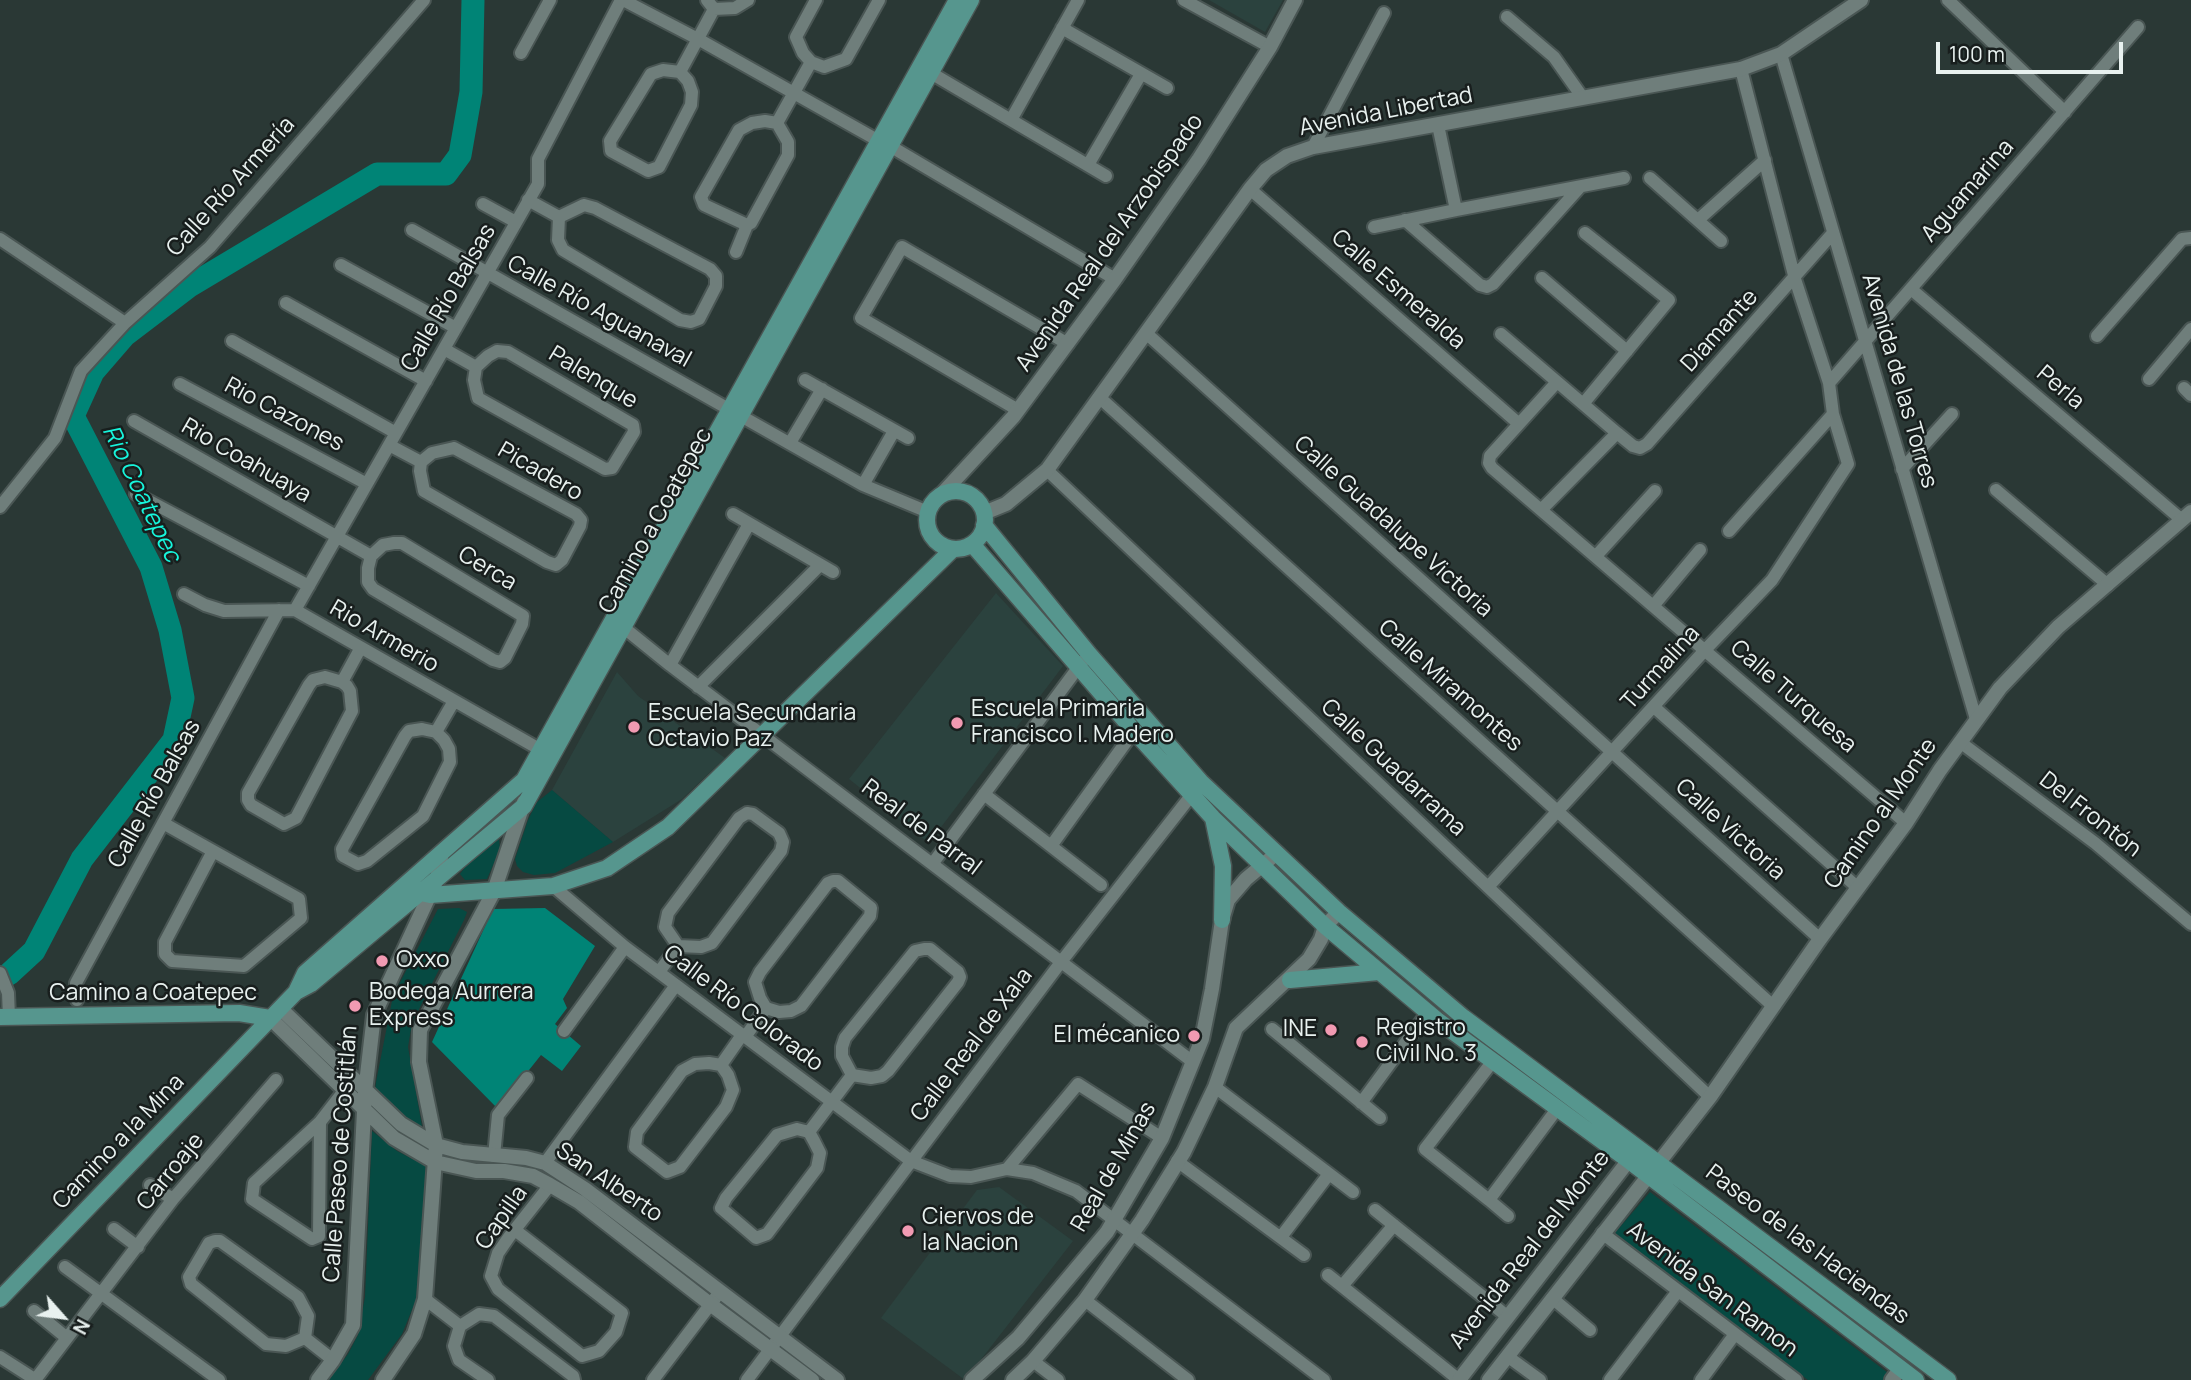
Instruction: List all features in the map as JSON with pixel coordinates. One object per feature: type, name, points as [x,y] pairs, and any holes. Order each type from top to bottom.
[{"type":"main road","name":"Camino a Coatepec","points":[[4,1017],[275,1013],[296,992],[311,984],[424,894],[437,879],[524,806],[546,753],[884,144],[957,0]]},
{"type":"main road","name":"Camino a Coatepec","points":[[884,144],[931,73],[971,0]]},
{"type":"main road","name":"Camino a Coatepec","points":[[296,992],[305,973],[524,780],[546,753],[623,627],[735,412]]},
{"type":"main road","points":[[984,519],[982,532],[972,544],[953,549],[944,547],[930,534],[927,525],[929,512],[940,496],[957,492],[966,494],[980,505],[984,519],[1196,788],[1213,818],[1325,926],[1428,1012],[1557,1109],[1633,1154]]},
{"type":"main road","points":[[972,544],[1134,731],[1196,788],[1277,853],[1339,912],[1462,1017],[1633,1154]]},
{"type":"main road","points":[[400,888],[424,894],[553,886],[607,868],[668,827],[953,549]]},
{"type":"main road","points":[[1213,818],[1223,866],[1222,920]]},
{"type":"main road","points":[[1290,980],[1379,972]]},
{"type":"main road","name":"Camino a la Mina","points":[[0,1299],[275,1013]]},
{"type":"main road","name":"Paseo de las Haciendas","points":[[1633,1154],[1659,1163],[1948,1380]]},
{"type":"main road","name":"Paseo de las Haciendas","points":[[1633,1154],[1647,1177],[1897,1374],[1916,1380]]},
{"type":"street","name":"Calle Río Armería","points":[[0,508],[55,438],[81,371],[125,323],[210,247],[424,0]]},
{"type":"street","points":[[521,53],[550,0]]},
{"type":"street","points":[[622,0],[643,5],[1115,279]]},
{"type":"street","name":"Calle Río Balsas","points":[[295,610],[538,184],[538,159],[622,0]]},
{"type":"street","points":[[680,72],[698,39],[710,4],[735,8],[748,0]]},
{"type":"street","points":[[816,0],[796,37],[803,53],[811,62],[824,66],[846,59],[879,0]]},
{"type":"street","points":[[1011,120],[1078,0]]},
{"type":"street","points":[[1184,0],[1270,47]]},
{"type":"street","name":"Avenida Real del Arzobispado","points":[[940,496],[1018,410],[1115,279],[1199,159],[1270,47],[1295,0]]},
{"type":"street","name":"Avenida Libertad","points":[[984,519],[1047,470],[1250,189],[1266,170],[1287,156],[1313,147],[1741,69],[1781,54],[1861,0]]},
{"type":"street","points":[[1948,0],[2065,112]]},
{"type":"street","points":[[1313,147],[1384,13]]},
{"type":"street","points":[[1507,17],[1554,57],[1583,99]]},
{"type":"street","name":"Aguamarina","points":[[1829,383],[2137,27]]},
{"type":"street","points":[[1062,28],[1167,88]]},
{"type":"street","name":"Avenida de las Torres","points":[[1781,54],[1976,719]]},
{"type":"street","points":[[777,123],[811,62]]},
{"type":"street","points":[[1729,531],[1833,414],[1829,383],[1795,279],[1741,69]]},
{"type":"street","points":[[663,71],[680,72],[688,81],[692,92],[691,105],[659,167],[648,171],[611,151],[610,142],[651,74],[663,71]]},
{"type":"street","points":[[931,73],[1106,176]]},
{"type":"street","points":[[1088,165],[1141,74]]},
{"type":"street","points":[[736,253],[747,225],[751,223],[788,155],[785,133],[777,123],[752,123],[739,130],[701,197],[704,205],[747,225]]},
{"type":"street","points":[[1438,125],[1456,210]]},
{"type":"street","points":[[1698,219],[1765,160]]},
{"type":"street","points":[[1374,227],[1624,178]]},
{"type":"street","points":[[1650,178],[1721,241]]},
{"type":"street","points":[[1405,220],[1480,285],[1486,287],[1493,284],[1580,186]]},
{"type":"street","name":"Calle Esmeralda","points":[[1250,189],[1518,423]]},
{"type":"street","points":[[528,200],[559,218]]},
{"type":"street","name":"Calle Río Aguanaval","points":[[483,204],[516,222]]},
{"type":"street","points":[[584,205],[595,208],[710,269],[716,276],[716,286],[699,318],[691,322],[680,320],[563,250],[558,240],[559,218],[584,205]]},
{"type":"street","name":"Calle Río Aguanaval","points":[[412,230],[863,485],[929,512]]},
{"type":"street","points":[[1583,404],[1669,300],[1585,233]]},
{"type":"street","name":"Diamante","points":[[1617,433],[1633,446],[1640,448],[1647,444],[1833,233]]},
{"type":"street","points":[[2098,336],[2182,239],[2191,238]]},
{"type":"street","points":[[0,239],[125,323]]},
{"type":"street","points":[[1018,410],[860,318],[902,247],[1068,344]]},
{"type":"street","points":[[341,265],[456,328]]},
{"type":"street","points":[[1542,278],[1627,351]]},
{"type":"street","name":"Perla","points":[[1911,289],[2187,516]]},
{"type":"street","points":[[286,303],[426,381]]},
{"type":"street","points":[[2149,379],[2191,329]]},
{"type":"street","name":"Calle Guadalupe Victoria","points":[[1146,333],[1613,752]]},
{"type":"street","points":[[1501,334],[1617,433],[1542,509]]},
{"type":"street","points":[[232,341],[396,433]]},
{"type":"street","points":[[443,349],[476,367]]},
{"type":"street","name":"Palenque","points":[[497,351],[508,352],[633,425],[634,432],[612,468],[605,469],[478,398],[474,380],[476,367],[497,351]]},
{"type":"street","points":[[805,380],[908,438]]},
{"type":"street","points":[[1518,423],[1557,383]]},
{"type":"street","name":"Rio Cazones","points":[[180,384],[368,484]]},
{"type":"street","points":[[790,443],[822,388]]},
{"type":"street","name":"Calle Miramontes","points":[[1100,397],[1773,1006]]},
{"type":"street","name":"Turmalina","points":[[1488,887],[1772,580],[1848,464],[1833,414]]},
{"type":"street","points":[[1902,469],[1952,414]]},
{"type":"street","name":"Rio Coahuaya","points":[[134,422],[337,537]]},
{"type":"street","name":"Calle Turquesa","points":[[1518,423],[1490,456],[1489,463],[1492,468],[1906,822]]},
{"type":"street","points":[[863,485],[894,431]]},
{"type":"street","points":[[389,445],[421,462]]},
{"type":"street","name":"Picadero","points":[[454,448],[576,514],[580,526],[562,561],[556,565],[547,562],[429,496],[421,481],[421,462],[432,453],[454,448]]},
{"type":"street","name":"Calle Guadarrama","points":[[1047,470],[1710,1097]]},
{"type":"street","points":[[1996,490],[2108,584]]},
{"type":"street","points":[[1596,556],[1655,491]]},
{"type":"street","points":[[136,494],[309,586]]},
{"type":"street","points":[[733,514],[833,572]]},
{"type":"street","name":"Camino al Monte","points":[[1647,1177],[1710,1097],[2000,688],[2058,627],[2187,516]]},
{"type":"street","points":[[670,665],[749,524]]},
{"type":"street","points":[[337,537],[371,556]]},
{"type":"street","name":"Cerca","points":[[402,543],[518,612],[523,616],[522,624],[505,658],[500,662],[493,660],[373,589],[368,582],[371,556],[383,545],[402,543]]},
{"type":"street","points":[[1654,605],[1700,550]]},
{"type":"street","points":[[698,687],[820,565]]},
{"type":"street","name":"Rio Armerio","points":[[184,594],[224,611],[295,610],[546,753]]},
{"type":"street","name":"Calle Río Balsas","points":[[77,1000],[76,983],[279,610]]},
{"type":"street","name":"Real de Parral","points":[[623,627],[698,687],[1193,1062]]},
{"type":"street","points":[[342,682],[360,649]]},
{"type":"street","points":[[933,863],[1089,654]]},
{"type":"street","points":[[325,677],[342,682],[350,691],[352,710],[296,818],[284,824],[251,805],[248,793],[313,680],[325,677]]},
{"type":"street","points":[[436,732],[454,701]]},
{"type":"street","points":[[1654,707],[1857,887]]},
{"type":"street","points":[[422,729],[436,732],[449,749],[450,762],[423,816],[367,861],[358,864],[343,856],[342,849],[409,731],[422,729]]},
{"type":"street","points":[[1051,846],[1134,731]]},
{"type":"street","name":"Del Frontón","points":[[1960,742],[2095,843],[2191,924]]},
{"type":"street","name":"Calle Victoria","points":[[1613,752],[1820,939]]},
{"type":"street","points":[[383,1380],[414,1334],[425,1299],[436,1145],[419,1062],[420,1030],[494,891],[524,806],[524,780]]},
{"type":"street","name":"Calle Real de Xala","points":[[747,1380],[1061,962],[1196,788]]},
{"type":"street","points":[[984,794],[1101,885]]},
{"type":"street","points":[[747,813],[753,814],[779,834],[783,842],[781,850],[712,943],[701,947],[678,946],[665,927],[668,913],[739,818],[747,813]]},
{"type":"street","points":[[163,823],[214,851],[299,899],[301,918],[244,965],[172,961],[164,954],[165,942],[214,851]]},
{"type":"street","points":[[437,879],[442,852]]},
{"type":"street","name":"Real de Minas","points":[[972,1380],[1018,1338],[1083,1262],[1114,1220],[1162,1138],[1202,1039],[1222,920],[1228,900],[1246,879],[1277,853]]},
{"type":"street","points":[[838,881],[871,908],[870,916],[801,1006],[791,1011],[779,1012],[766,1008],[755,982],[760,972],[828,883],[838,881]]},
{"type":"street","name":"Calle Río Colorado","points":[[553,886],[625,947],[911,1161],[950,1176],[971,1177],[1007,1169]]},
{"type":"street","name":"Calle Paseo de Costitlán","points":[[318,1380],[353,1325],[365,1092],[374,1015],[424,894]]},
{"type":"street","name":"Real de Minas","points":[[1013,1380],[1033,1361],[1085,1300],[1177,1161],[1214,1087],[1236,1028],[1290,980],[1309,959],[1325,926],[1339,912]]},
{"type":"street","points":[[659,972],[678,946]]},
{"type":"street","points":[[564,1031],[625,947]]},
{"type":"street","points":[[930,949],[957,972],[960,977],[958,982],[888,1071],[882,1076],[871,1078],[852,1074],[842,1056],[845,1038],[915,951],[930,949]]},
{"type":"street","points":[[0,973],[8,993],[4,1017]]},
{"type":"street","points":[[545,1163],[676,985]]},
{"type":"street","points":[[721,1065],[766,1008]]},
{"type":"street","points":[[1361,1103],[1428,1012]]},
{"type":"street","name":"San Alberto","points":[[275,1013],[401,1124],[436,1145],[545,1163],[585,1189],[837,1380]]},
{"type":"street","name":"San Alberto","points":[[275,1013],[344,1091],[394,1138],[435,1162],[476,1171],[504,1171],[533,1176],[550,1185],[579,1202],[812,1380]]},
{"type":"street","points":[[1272,1030],[1380,1118]]},
{"type":"street","points":[[1493,1061],[1421,1146],[1508,1216]]},
{"type":"street","points":[[695,1064],[721,1065],[733,1090],[726,1107],[680,1167],[667,1172],[635,1147],[637,1132],[682,1071],[695,1064]]},
{"type":"street","points":[[810,1132],[852,1074]]},
{"type":"street","points":[[494,1156],[498,1115],[527,1078]]},
{"type":"street","name":"Carroaje","points":[[36,1380],[173,1199],[276,1080]]},
{"type":"street","points":[[1007,1169],[1078,1084],[1162,1138]]},
{"type":"street","points":[[1214,1087],[1353,1192]]},
{"type":"street","points":[[320,1122],[319,1236],[312,1239],[252,1199],[254,1183],[320,1122],[344,1091]]},
{"type":"street","points":[[1489,1199],[1557,1109]]},
{"type":"street","points":[[797,1129],[810,1132],[820,1153],[817,1168],[767,1234],[756,1238],[721,1208],[726,1198],[778,1135],[797,1129]]},
{"type":"street","name":"Avenida Real del Monte","points":[[1459,1380],[1633,1154]]},
{"type":"street","points":[[1177,1161],[1304,1255]]},
{"type":"street","points":[[1007,1169],[1034,1173],[1076,1191],[1324,1380]]},
{"type":"street","points":[[1281,1237],[1329,1174]]},
{"type":"street","name":"Avenida Real del Monte","points":[[1489,1380],[1647,1177]]},
{"type":"street","points":[[150,1185],[173,1199]]},
{"type":"street","name":"Capilla","points":[[515,1230],[622,1313],[616,1332],[599,1351],[582,1356],[498,1289],[491,1276],[498,1253],[515,1230],[550,1185]]},
{"type":"street","points":[[1375,1210],[1508,1317]]},
{"type":"street","points":[[1342,1286],[1394,1225]]},
{"type":"street","points":[[114,1229],[138,1247]]},
{"type":"street","name":"Avenida San Ramon","points":[[1602,1233],[1796,1380]]},
{"type":"street","points":[[220,1241],[298,1297],[308,1316],[305,1338],[286,1346],[266,1344],[196,1290],[189,1277],[209,1243],[220,1241]]},
{"type":"street","points":[[65,1267],[219,1380]]},
{"type":"street","points":[[1328,1275],[1459,1380]]},
{"type":"street","points":[[653,1380],[721,1291]]},
{"type":"street","points":[[1610,1380],[1678,1291]]},
{"type":"street","points":[[1552,1298],[1590,1330]]},
{"type":"street","points":[[425,1299],[460,1326]]},
{"type":"street","points":[[1085,1300],[1180,1378]]},
{"type":"street","points":[[34,1311],[67,1338]]},
{"type":"street","points":[[488,1380],[459,1360],[454,1346],[460,1326],[480,1314],[494,1316],[573,1376],[574,1380]]},
{"type":"street","points":[[1700,1380],[1735,1334]]},
{"type":"street","points":[[305,1338],[333,1360]]},
{"type":"street","points":[[1507,1356],[1540,1380]]},
{"type":"street","points":[[0,1357],[36,1380]]},
{"type":"street","points":[[1033,1361],[1058,1380]]},
{"type":"shaded area","points":[[1209,0],[1283,0],[1265,32]]},
{"type":"shaded area","name":"Escuela Primaria Francisco I. Madero","points":[[996,593],[1063,666],[929,843],[849,779]]},
{"type":"shaded area","name":"Escuela Secundaria Octavio Paz","points":[[617,672],[638,696],[725,758],[682,799],[613,842],[552,790]]},
{"type":"shaded area","points":[[552,790],[613,842],[555,873],[534,875],[523,872],[515,859],[528,820],[537,802]]},
{"type":"shaded area","points":[[499,839],[500,849],[487,879],[465,880],[460,874],[469,862],[494,840]]},
{"type":"shaded area","points":[[459,908],[467,912],[412,1023],[408,1047],[423,1132],[396,1112],[375,1091],[376,1082],[393,996],[438,909]]},
{"type":"shaded area","points":[[545,908],[595,946],[563,999],[567,1008],[555,1024],[581,1046],[562,1071],[541,1055],[498,1109],[432,1042],[493,909]]},
{"type":"shaded area","points":[[372,1131],[397,1151],[426,1166],[416,1300],[402,1334],[368,1380],[329,1380],[358,1335],[365,1297]]},
{"type":"shaded area","points":[[999,1187],[1073,1241],[965,1380],[881,1318],[977,1190]]},
{"type":"shaded area","points":[[1650,1192],[1888,1373],[1883,1380],[1808,1380],[1615,1233]]},
{"type":"waterway","name":"Rio Coatepec","points":[[9,974],[34,951],[82,859],[174,740],[183,698],[170,630],[151,567],[73,416],[93,372],[125,335],[188,287],[377,174],[446,174],[460,155],[471,92],[473,0]]},
{"type":"place","name":"Escuela Primaria Francisco I. Madero","points":[[957,723]]},
{"type":"place","name":"Escuela Secundaria Octavio Paz","points":[[634,727]]},
{"type":"place","name":"Oxxo","points":[[382,961]]},
{"type":"place","name":"Bodega Aurrera Express","points":[[355,1006]]},
{"type":"place","name":"INE","points":[[1331,1030]]},
{"type":"place","name":"El mécanico","points":[[1194,1036]]},
{"type":"place","name":"Registro Civil No. 3","points":[[1362,1042]]},
{"type":"place","name":"Ciervos de la Nacion","points":[[908,1231]]}]
